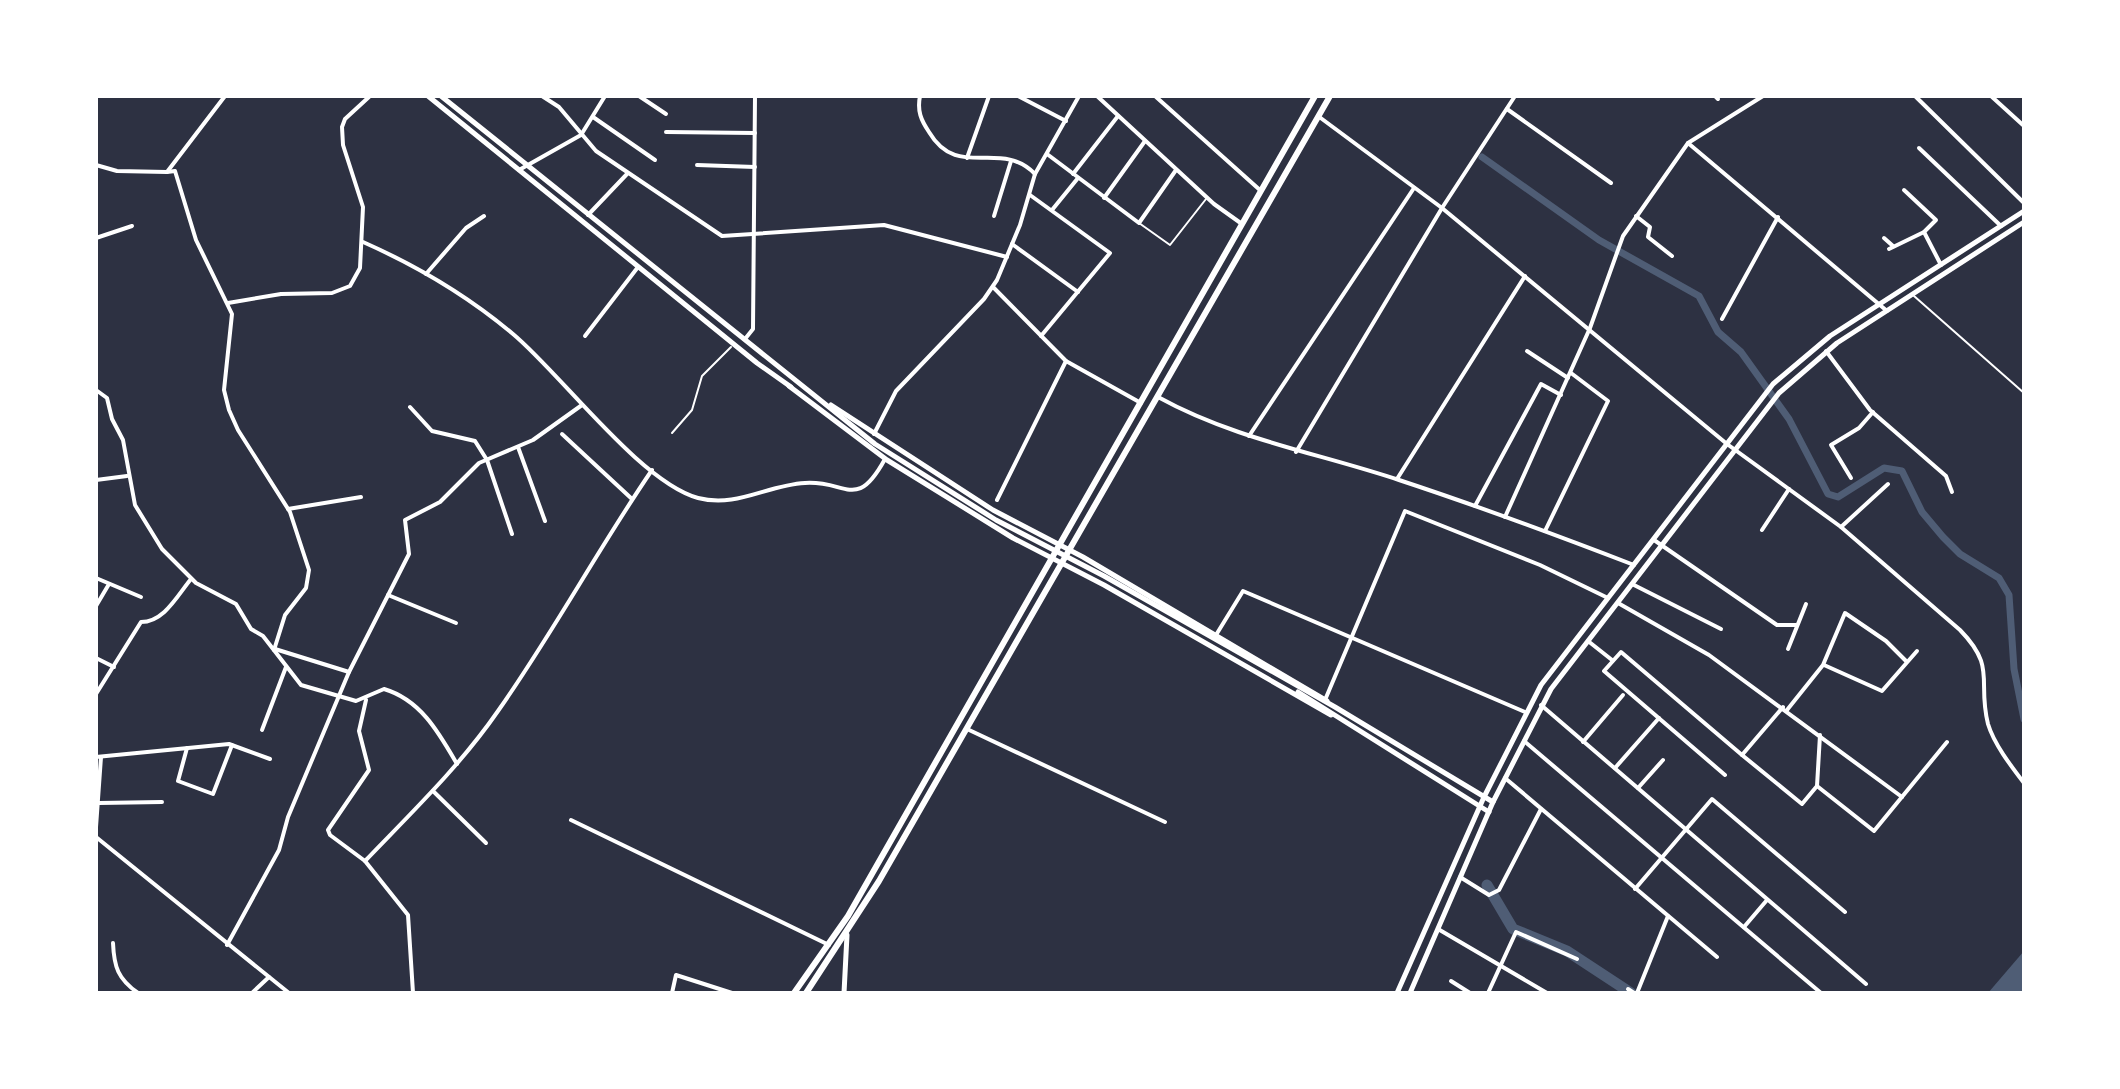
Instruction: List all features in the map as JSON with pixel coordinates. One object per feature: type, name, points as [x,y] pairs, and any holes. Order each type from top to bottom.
[{"type":"main road","points":[[428,96],[734,344],[885,459],[994,526],[1331,715]]},
{"type":"main road","points":[[441,96],[875,444],[996,520],[1104,576],[1335,707],[1493,802]]},
{"type":"main road","points":[[794,993],[829,945],[1315,96]]},
{"type":"main road","points":[[806,993],[847,935],[1330,96]]},
{"type":"main road","points":[[1397,993],[1484,797],[1541,685],[1773,384],[1829,337],[2024,211]]},
{"type":"main road","points":[[1410,993],[1493,802],[1541,705],[1779,393],[1826,351],[2024,222]]},
{"type":"main road","points":[[794,379],[1001,515],[1070,550],[1335,707]]},
{"type":"main road","points":[[789,386],[840,416]]},
{"type":"main road","points":[[994,526],[1001,515]]},
{"type":"main road","points":[[1236,653],[1489,812]]},
{"type":"main road","points":[[1428,924],[1438,929]]},
{"type":"main road","points":[[844,993],[847,935]]},
{"type":"street","points":[[167,172],[225,96]]},
{"type":"street","points":[[228,303],[281,294],[332,293],[350,286],[360,268],[363,207],[343,145],[342,127],[345,119],[370,96]]},
{"type":"street","points":[[542,96],[555,104],[581,135],[627,174],[722,236],[755,236],[860,224],[884,225],[1007,257]]},
{"type":"street","points":[[555,104],[559,96]]},
{"type":"street","points":[[519,170],[524,164],[581,135],[605,96]]},
{"type":"street","points":[[639,96],[666,114]]},
{"type":"street","points":[[743,340],[753,329],[755,96]]},
{"type":"street","points":[[920,96],[920,117],[939,148],[947,154],[967,158],[994,156],[1035,174]]},
{"type":"street","points":[[967,158],[989,96]]},
{"type":"street","points":[[1018,96],[1066,121]]},
{"type":"street","points":[[874,434],[896,391],[992,287],[1012,244],[1035,174],[1079,96]]},
{"type":"street","points":[[1097,96],[1207,198],[1242,224]]},
{"type":"street","points":[[1155,96],[1261,191]]},
{"type":"street","points":[[1296,452],[1442,208],[1515,96]]},
{"type":"street","points":[[1505,517],[1570,376],[1620,245],[1636,216],[1688,143],[1763,96]]},
{"type":"street","points":[[1915,96],[2024,203]]},
{"type":"street","points":[[1991,96],[2024,126]]},
{"type":"street","points":[[1507,109],[1611,183]]},
{"type":"street","points":[[1052,211],[1118,116]]},
{"type":"street","points":[[1318,116],[1442,208],[1727,444],[1841,527],[1976,648],[1985,668],[1990,729],[2024,783]]},
{"type":"street","points":[[593,117],[655,160]]},
{"type":"street","points":[[666,132],[755,133]]},
{"type":"street","points":[[1104,198],[1146,141]]},
{"type":"street","points":[[1688,143],[1887,311]]},
{"type":"street","points":[[1919,148],[2001,226]]},
{"type":"street","points":[[1047,154],[1139,223],[1176,170]]},
{"type":"street","points":[[994,216],[1011,161]]},
{"type":"street","points":[[96,165],[117,171],[175,171],[196,240],[228,303],[232,314],[224,390],[229,410],[288,509],[309,570],[306,588],[285,615],[274,651]]},
{"type":"street","points":[[697,165],[755,167]]},
{"type":"street","points":[[588,215],[627,174]]},
{"type":"street","points":[[1249,436],[1414,187]]},
{"type":"street","points":[[1884,238],[1891,248],[1924,232],[1936,220],[1904,190]]},
{"type":"street","points":[[1030,195],[1110,253],[1041,336]]},
{"type":"street","points":[[426,274],[466,228],[484,216]]},
{"type":"street","points":[[1636,216],[1650,227],[1648,237],[1672,256]]},
{"type":"street","points":[[1722,319],[1778,217]]},
{"type":"street","points":[[96,238],[132,226]]},
{"type":"street","points":[[1924,232],[1941,265]]},
{"type":"street","points":[[363,242],[426,274],[511,332],[582,405],[652,470],[697,497],[735,500],[809,482],[845,492],[856,490],[869,484],[885,459]]},
{"type":"street","points":[[1012,244],[1078,292]]},
{"type":"street","points":[[585,336],[639,265]]},
{"type":"street","points":[[1397,479],[1525,276]]},
{"type":"street","points":[[992,287],[1066,361],[1141,403]]},
{"type":"street","points":[[1527,351],[1608,401],[1545,531]]},
{"type":"street","points":[[1826,351],[1855,394],[1946,476],[1952,492]]},
{"type":"street","points":[[997,500],[1066,361]]},
{"type":"street","points":[[1475,506],[1541,384],[1561,395]]},
{"type":"street","points":[[96,390],[102,390],[107,398],[112,419],[123,440],[127,476],[135,505],[162,549],[191,579],[236,604],[251,629],[263,636],[301,685],[356,701],[366,700],[384,689],[400,694],[422,711],[457,764]]},
{"type":"street","points":[[1157,397],[1199,420],[1296,452],[1397,479],[1634,565]]},
{"type":"street","points":[[227,945],[279,850],[288,817],[337,695],[409,554],[405,520],[440,502],[487,460],[518,447],[582,405]]},
{"type":"street","points":[[410,407],[432,431],[472,439],[487,460],[512,534]]},
{"type":"street","points":[[1851,478],[1831,445],[1859,428],[1873,412]]},
{"type":"street","points":[[562,434],[632,499]]},
{"type":"street","points":[[518,447],[545,521]]},
{"type":"street","points":[[365,861],[457,764],[498,711],[652,470]]},
{"type":"street","points":[[96,480],[127,476]]},
{"type":"street","points":[[1841,527],[1888,484]]},
{"type":"street","points":[[1762,530],[1789,489]]},
{"type":"street","points":[[288,509],[361,497]]},
{"type":"street","points":[[1325,700],[1405,511],[1540,565],[1608,598]]},
{"type":"street","points":[[1654,540],[1777,625],[1796,625]]},
{"type":"street","points":[[96,578],[141,597]]},
{"type":"street","points":[[96,694],[141,622],[150,622],[165,612],[191,579]]},
{"type":"street","points":[[96,606],[109,584]]},
{"type":"street","points":[[1632,584],[1721,629]]},
{"type":"street","points":[[1216,635],[1243,591],[1525,712]]},
{"type":"street","points":[[388,595],[456,623]]},
{"type":"street","points":[[1618,603],[1709,655],[1902,797]]},
{"type":"street","points":[[1788,649],[1806,604]]},
{"type":"street","points":[[1742,755],[1823,665],[1845,613],[1886,641],[1906,661]]},
{"type":"street","points":[[1588,641],[1612,660]]},
{"type":"street","points":[[274,651],[349,672]]},
{"type":"street","points":[[1823,665],[1882,691],[1917,651]]},
{"type":"street","points":[[1725,775],[1604,671],[1612,660],[1621,652],[1802,804],[1817,786],[1820,735]]},
{"type":"street","points":[[96,658],[114,667]]},
{"type":"street","points":[[262,730],[286,667]]},
{"type":"street","points":[[1583,742],[1623,695]]},
{"type":"street","points":[[366,700],[359,731],[369,770],[328,830],[330,835],[365,861],[408,915],[413,993]]},
{"type":"street","points":[[1541,705],[1866,984]]},
{"type":"street","points":[[1615,768],[1659,718]]},
{"type":"street","points":[[967,729],[1165,822]]},
{"type":"street","points":[[1523,740],[1821,993]]},
{"type":"street","points":[[1817,786],[1874,831],[1947,742]]},
{"type":"street","points":[[187,748],[178,781],[213,794],[232,745]]},
{"type":"street","points":[[96,827],[98,757],[232,745],[270,759]]},
{"type":"street","points":[[1638,788],[1663,760]]},
{"type":"street","points":[[1505,778],[1717,957]]},
{"type":"street","points":[[433,791],[486,843]]},
{"type":"street","points":[[1635,889],[1712,799],[1845,912]]},
{"type":"street","points":[[99,803],[162,802]]},
{"type":"street","points":[[1460,877],[1492,895],[1499,890],[1541,809]]},
{"type":"street","points":[[571,820],[829,945]]},
{"type":"street","points":[[96,837],[289,993]]},
{"type":"street","points":[[1744,927],[1767,900]]},
{"type":"street","points":[[1628,989],[1635,993],[1668,916]]},
{"type":"street","points":[[1438,929],[1547,993]]},
{"type":"street","points":[[1488,993],[1518,932],[1577,959]]},
{"type":"street","points":[[113,943],[114,967],[124,982],[138,993]]},
{"type":"street","points":[[672,993],[676,975],[732,993]]},
{"type":"street","points":[[252,993],[269,977]]},
{"type":"street","points":[[1451,981],[1470,993]]},
{"type":"lane","points":[[1139,223],[1170,245],[1207,198]]},
{"type":"lane","points":[[1912,295],[2024,393]]},
{"type":"lane","points":[[672,433],[692,410],[702,376],[734,344]]},
{"type":"water","points":[[2024,951],[2024,993],[1988,993]]},
{"type":"waterway","points":[[1482,157],[1599,240],[1699,296],[1718,332],[1741,352],[1789,419],[1828,494],[1838,497],[1884,468],[1902,471],[1922,512],[1943,537],[1960,554],[1999,578],[2009,595],[2014,669],[2024,719]]},
{"type":"waterway","points":[[1487,885],[1513,929],[1567,951],[1631,993]]}]
